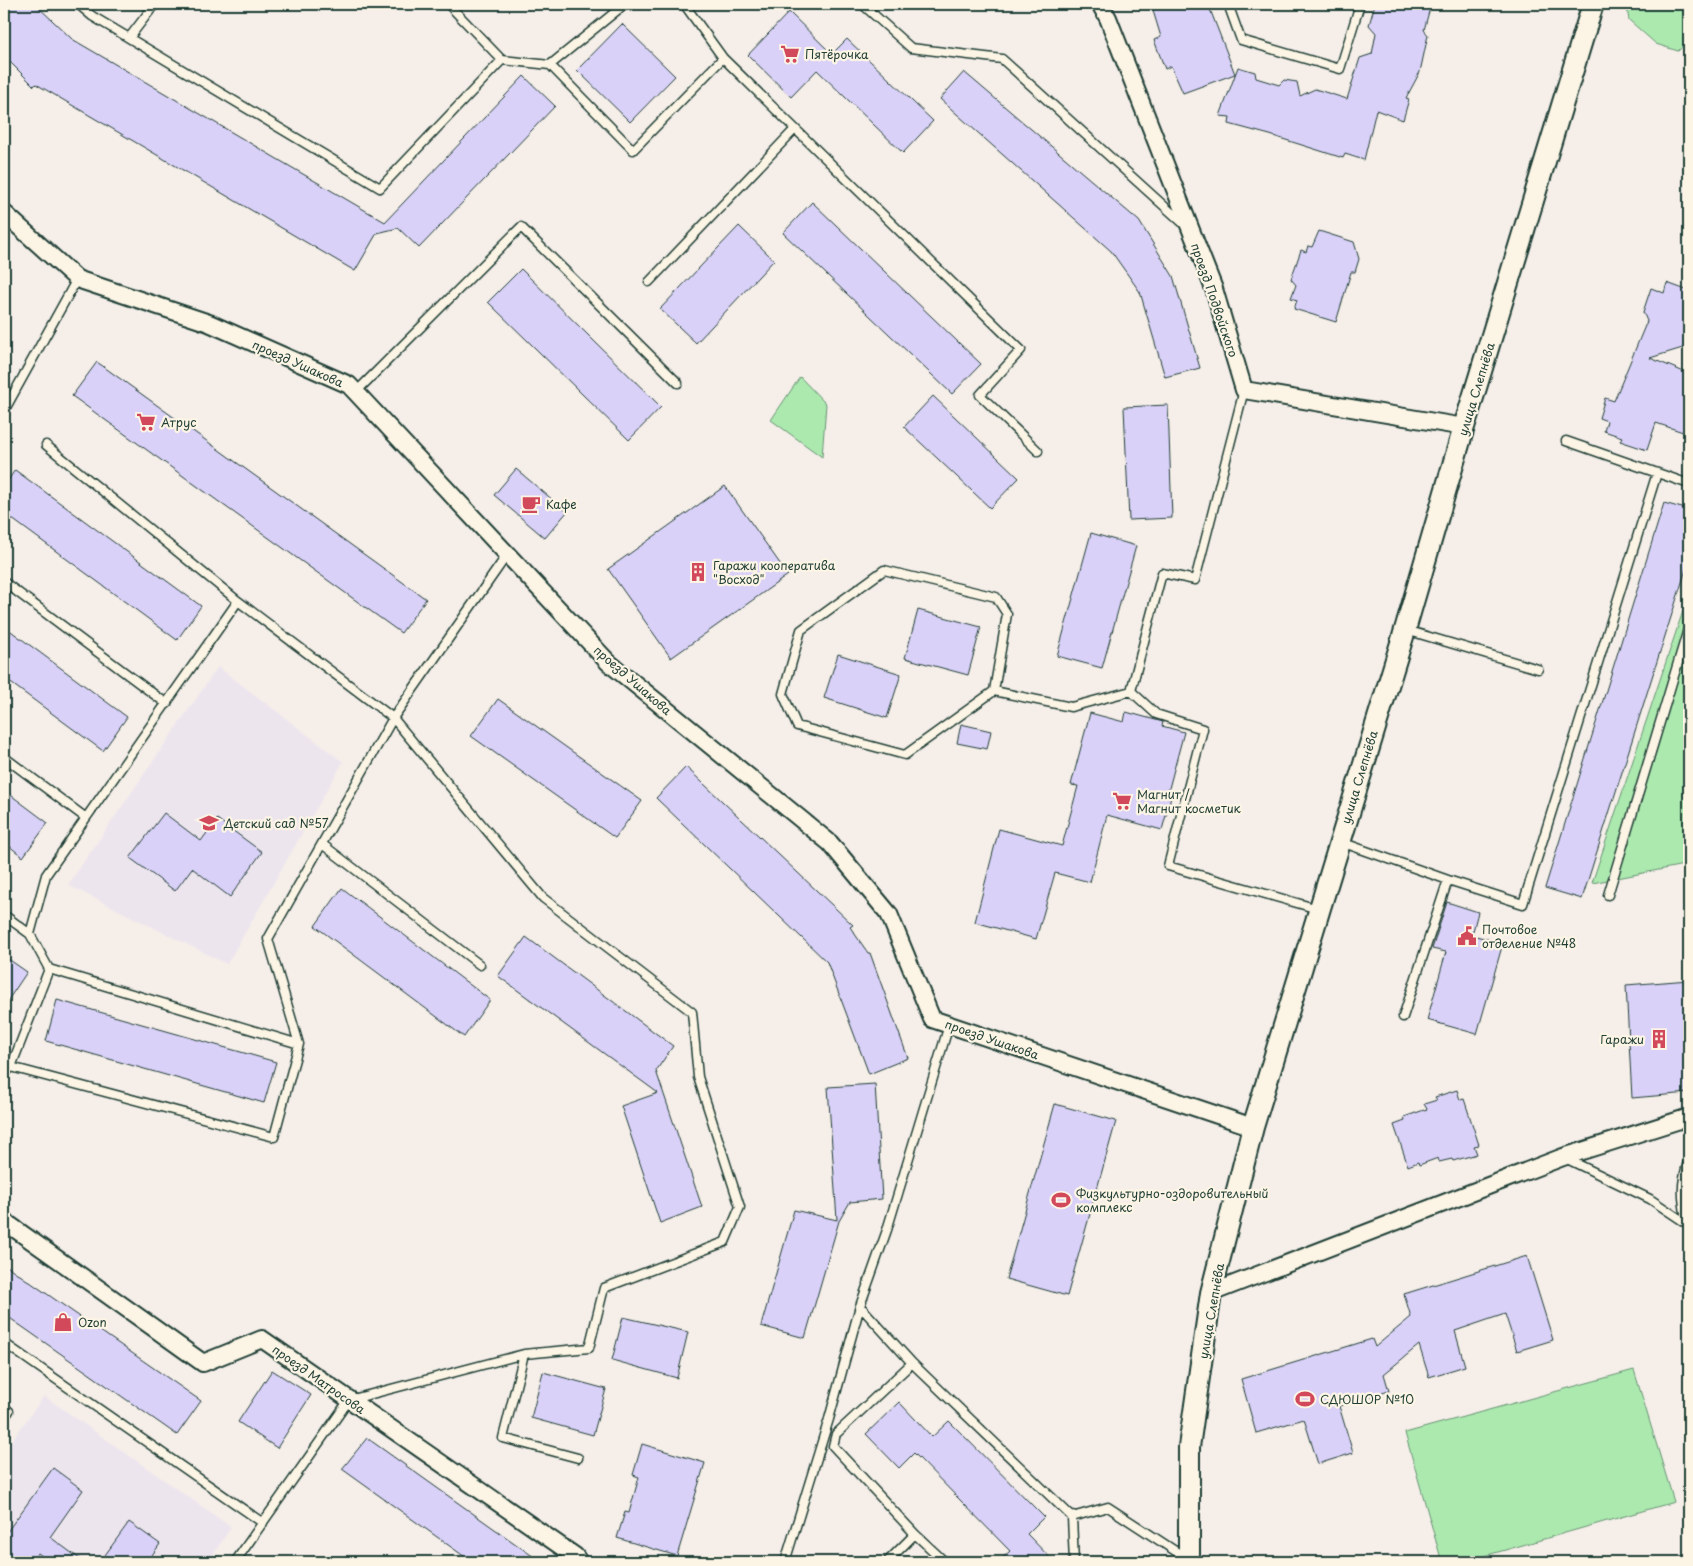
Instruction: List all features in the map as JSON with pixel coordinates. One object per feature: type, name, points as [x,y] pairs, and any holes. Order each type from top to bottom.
[{"type":"street","name":"проезд Подвойского","points":[[1100,4],[1108,18],[1214,289],[1244,390]]},
{"type":"street","name":"улица Слепнёва","points":[[1189,1561],[1189,1447],[1211,1293],[1253,1127],[1593,4]]},
{"type":"street","name":"проезд Ушакова","points":[[4,213],[77,279],[209,323],[349,385],[608,662],[830,843],[889,914],[932,1019],[1253,1127]]},
{"type":"street","points":[[1244,390],[1464,427]]},
{"type":"street","points":[[1211,1293],[1563,1157],[1689,1117]]},
{"type":"street","name":"проезд Матросова","points":[[4,1221],[202,1363],[262,1339],[575,1556],[579,1562]]},
{"type":"lane","points":[[78,4],[92,16],[380,188],[502,60]]},
{"type":"lane","points":[[129,38],[155,4]]},
{"type":"lane","points":[[448,4],[502,60],[550,65],[633,150],[723,58]]},
{"type":"lane","points":[[550,65],[625,4]]},
{"type":"lane","points":[[684,4],[723,58],[1021,350],[980,394],[1038,451]]},
{"type":"lane","points":[[862,4],[911,48],[1002,59],[1190,230]]},
{"type":"lane","points":[[1228,4],[1241,40],[1340,69],[1360,4]]},
{"type":"lane","points":[[649,282],[795,129]]},
{"type":"lane","points":[[356,392],[521,227],[678,383]]},
{"type":"lane","points":[[4,410],[77,279]]},
{"type":"lane","points":[[1131,690],[1162,573],[1195,580],[1244,390]]},
{"type":"lane","points":[[1566,441],[1689,484]]},
{"type":"lane","points":[[46,445],[238,601],[393,718],[543,898],[692,1012],[698,1077],[740,1207],[725,1242],[604,1288],[589,1348],[524,1354],[350,1400],[235,1562]]},
{"type":"lane","points":[[1339,841],[1448,880],[1523,904],[1657,473]]},
{"type":"lane","points":[[11,1067],[274,1137],[299,1044],[268,939],[393,718],[507,555]]},
{"type":"lane","points":[[994,691],[1007,614],[996,597],[884,570],[801,630],[783,694],[797,726],[905,755],[994,691],[1071,707],[1131,690]]},
{"type":"lane","points":[[4,582],[167,704]]},
{"type":"lane","points":[[30,934],[46,875],[238,601]]},
{"type":"lane","points":[[1608,896],[1689,626]]},
{"type":"lane","points":[[1405,630],[1538,669]]},
{"type":"lane","points":[[1131,690],[1156,714],[1203,729],[1168,866],[1318,908]]},
{"type":"lane","points":[[4,757],[86,818]]},
{"type":"lane","points":[[322,844],[480,964]]},
{"type":"lane","points":[[1403,1017],[1448,880]]},
{"type":"lane","points":[[4,915],[30,934],[49,969],[299,1044]]},
{"type":"lane","points":[[4,1075],[11,1067],[49,969]]},
{"type":"lane","points":[[785,1562],[860,1306],[887,1230],[949,1025]]},
{"type":"lane","points":[[1563,1157],[1650,1199],[1688,1224]]},
{"type":"lane","points":[[1688,1224],[1683,1200],[1683,1176],[1689,1159]]},
{"type":"lane","points":[[860,1306],[912,1363],[1072,1517],[1074,1562]]},
{"type":"lane","points":[[4,1343],[263,1522]]},
{"type":"lane","points":[[524,1354],[503,1438],[578,1458]]},
{"type":"lane","points":[[912,1363],[836,1434],[833,1446],[915,1534],[945,1562]]},
{"type":"lane","points":[[4,1407],[9,1411],[4,1418]]},
{"type":"lane","points":[[1072,1517],[1108,1507],[1189,1561]]},
{"type":"lane","points":[[887,1562],[915,1534]]},
{"type":"shaded area","name":"Детский сад №57","points":[[218,667],[343,762],[227,964],[68,885]]},
{"type":"shaded area","points":[[44,1396],[231,1527],[208,1562],[4,1562],[4,1452]]},
{"type":"green space","points":[[1626,4],[1689,4],[1689,41],[1678,51],[1656,44],[1629,20]]},
{"type":"green space","points":[[800,377],[826,404],[822,457],[771,420]]},
{"type":"green space","points":[[1689,593],[1689,864],[1592,883]]},
{"type":"green space","points":[[1634,1370],[1674,1502],[1463,1562],[1442,1562],[1405,1433]]},
{"type":"building","points":[[4,4],[35,4],[72,39],[385,222],[524,76],[555,106],[419,248],[398,228],[377,233],[355,271],[36,84],[34,86],[4,56]]},
{"type":"building","points":[[1151,4],[1208,4],[1235,74],[1183,93],[1171,66],[1165,69],[1154,40],[1161,37]]},
{"type":"building","points":[[1375,4],[1431,4],[1424,30],[1428,35],[1420,72],[1406,98],[1409,99],[1403,120],[1376,110],[1364,160],[1345,154],[1343,158],[1229,124],[1230,117],[1220,116],[1238,67],[1255,72],[1256,78],[1279,85],[1284,80],[1297,82],[1300,96],[1315,89],[1347,99],[1360,58],[1372,54],[1376,33],[1369,25]]},
{"type":"building","points":[[789,12],[832,54],[847,39],[933,121],[903,153],[817,70],[791,97],[748,55]]},
{"type":"building","points":[[622,24],[675,76],[630,122],[577,70]]},
{"type":"building","points":[[964,72],[1139,221],[1173,276],[1200,368],[1165,377],[1140,292],[1111,251],[940,99]]},
{"type":"building","points":[[812,202],[981,364],[952,394],[783,233]]},
{"type":"building","points":[[739,226],[774,260],[696,343],[660,309]]},
{"type":"building","points":[[1319,231],[1354,242],[1359,259],[1355,272],[1351,272],[1336,322],[1294,309],[1297,300],[1291,298],[1296,285],[1291,279],[1301,250],[1306,252],[1308,246],[1312,247]]},
{"type":"building","points":[[521,269],[661,407],[629,440],[488,302]]},
{"type":"building","points":[[1667,283],[1689,291],[1689,346],[1650,358],[1689,374],[1689,434],[1656,423],[1647,450],[1620,441],[1622,437],[1604,431],[1607,421],[1599,418],[1605,398],[1614,401],[1647,321],[1643,312],[1651,288],[1664,293]]},
{"type":"building","points":[[97,362],[426,599],[401,633],[72,396]]},
{"type":"building","points":[[933,396],[1019,478],[990,508],[904,427]]},
{"type":"building","points":[[1168,405],[1172,518],[1129,520],[1124,407]]},
{"type":"building","name":"Кафе","points":[[516,469],[567,512],[545,538],[494,495]]},
{"type":"building","points":[[15,470],[201,606],[177,640],[4,513],[4,486]]},
{"type":"building","name":"Гаражи кооператива \"Восход\"","points":[[725,486],[788,575],[671,658],[608,569]]},
{"type":"building","points":[[1664,503],[1689,510],[1689,560],[1582,899],[1545,888]]},
{"type":"building","points":[[1091,533],[1136,546],[1102,668],[1057,656]]},
{"type":"building","points":[[918,610],[981,627],[968,675],[905,658]]},
{"type":"building","points":[[4,626],[127,717],[103,751],[4,678]]},
{"type":"building","points":[[838,654],[901,674],[887,718],[824,698]]},
{"type":"building","points":[[498,699],[642,801],[615,838],[471,736]]},
{"type":"building","name":"Магнит / Магнит косметик","points":[[1126,712],[1163,722],[1162,726],[1184,732],[1168,792],[1172,793],[1162,830],[1107,815],[1090,882],[1055,873],[1036,939],[975,922],[999,829],[1062,846],[1078,786],[1071,785],[1090,713],[1124,722]]},
{"type":"building","points":[[961,724],[991,731],[987,749],[957,743]]},
{"type":"building","points":[[686,767],[853,925],[850,927],[868,953],[870,953],[908,1058],[869,1074],[827,962],[656,798]]},
{"type":"building","points":[[4,790],[48,823],[23,857],[4,842]]},
{"type":"building","points":[[164,813],[201,841],[217,819],[262,852],[230,897],[192,868],[175,891],[130,858]]},
{"type":"building","points":[[342,888],[490,1000],[464,1037],[315,926]]},
{"type":"building","points":[[1447,902],[1478,912],[1472,935],[1503,943],[1477,1034],[1427,1020],[1446,952],[1432,949]]},
{"type":"building","points":[[526,937],[673,1046],[656,1071],[702,1207],[660,1223],[621,1106],[658,1093],[498,976]]},
{"type":"building","points":[[4,956],[27,972],[4,1006]]},
{"type":"building","name":"Гаражи","points":[[1689,980],[1689,1093],[1632,1098],[1626,985]]},
{"type":"building","points":[[57,1000],[276,1062],[264,1103],[46,1041]]},
{"type":"building","points":[[875,1084],[882,1199],[850,1202],[839,1221],[805,1338],[761,1326],[794,1210],[837,1220],[828,1087]]},
{"type":"building","points":[[1457,1090],[1460,1100],[1464,1099],[1479,1145],[1474,1146],[1477,1154],[1453,1161],[1452,1159],[1439,1162],[1438,1158],[1419,1165],[1418,1162],[1408,1166],[1394,1125],[1405,1121],[1404,1117],[1427,1109],[1424,1104],[1437,1100],[1435,1097]]},
{"type":"building","name":"Физкультурно-оздоровительный комплекс","points":[[1055,1104],[1116,1121],[1067,1296],[1006,1279]]},
{"type":"building","points":[[1527,1256],[1553,1340],[1517,1351],[1505,1314],[1455,1331],[1465,1366],[1429,1377],[1419,1345],[1384,1374],[1389,1391],[1339,1406],[1353,1453],[1318,1464],[1304,1419],[1256,1433],[1241,1379],[1372,1339],[1375,1347],[1411,1317],[1404,1294]]},
{"type":"building","points":[[4,1264],[201,1401],[177,1435],[4,1314]]},
{"type":"building","points":[[623,1317],[688,1332],[677,1378],[612,1360]]},
{"type":"building","points":[[272,1370],[311,1395],[277,1448],[238,1422]]},
{"type":"building","points":[[543,1372],[606,1389],[593,1435],[531,1418]]},
{"type":"building","points":[[899,1402],[932,1437],[949,1421],[1044,1517],[1027,1534],[1054,1562],[998,1562],[1010,1551],[914,1453],[899,1468],[866,1434]]},
{"type":"building","points":[[367,1438],[541,1562],[472,1562],[342,1469]]},
{"type":"building","points":[[642,1444],[705,1463],[677,1556],[617,1538],[625,1512],[629,1513],[639,1477],[633,1475]]},
{"type":"building","points":[[53,1468],[83,1490],[50,1537],[84,1562],[50,1562],[38,1553],[31,1562],[4,1562],[4,1536]]},
{"type":"building","points":[[129,1522],[160,1544],[147,1562],[100,1562]]},
{"type":"place","name":"Пятёрочка","points":[[790,54]]},
{"type":"place","name":"Атрус","points":[[146,422]]},
{"type":"place","name":"Кафе","points":[[531,504]]},
{"type":"place","name":"Гаражи кооператива \"Восход\"","points":[[698,572]]},
{"type":"place","name":"Магнит / Магнит косметик","points":[[1122,801]]},
{"type":"place","name":"Детский сад №57","points":[[209,823]]},
{"type":"place","name":"Почтовое отделение №48","points":[[1467,936]]},
{"type":"place","name":"Гаражи","points":[[1659,1039]]},
{"type":"place","name":"Физкультурно-оздоровительный комплекс","points":[[1061,1200]]},
{"type":"place","name":"Ozon","points":[[63,1322]]},
{"type":"place","name":"СДЮШОР №10","points":[[1305,1399]]}]
